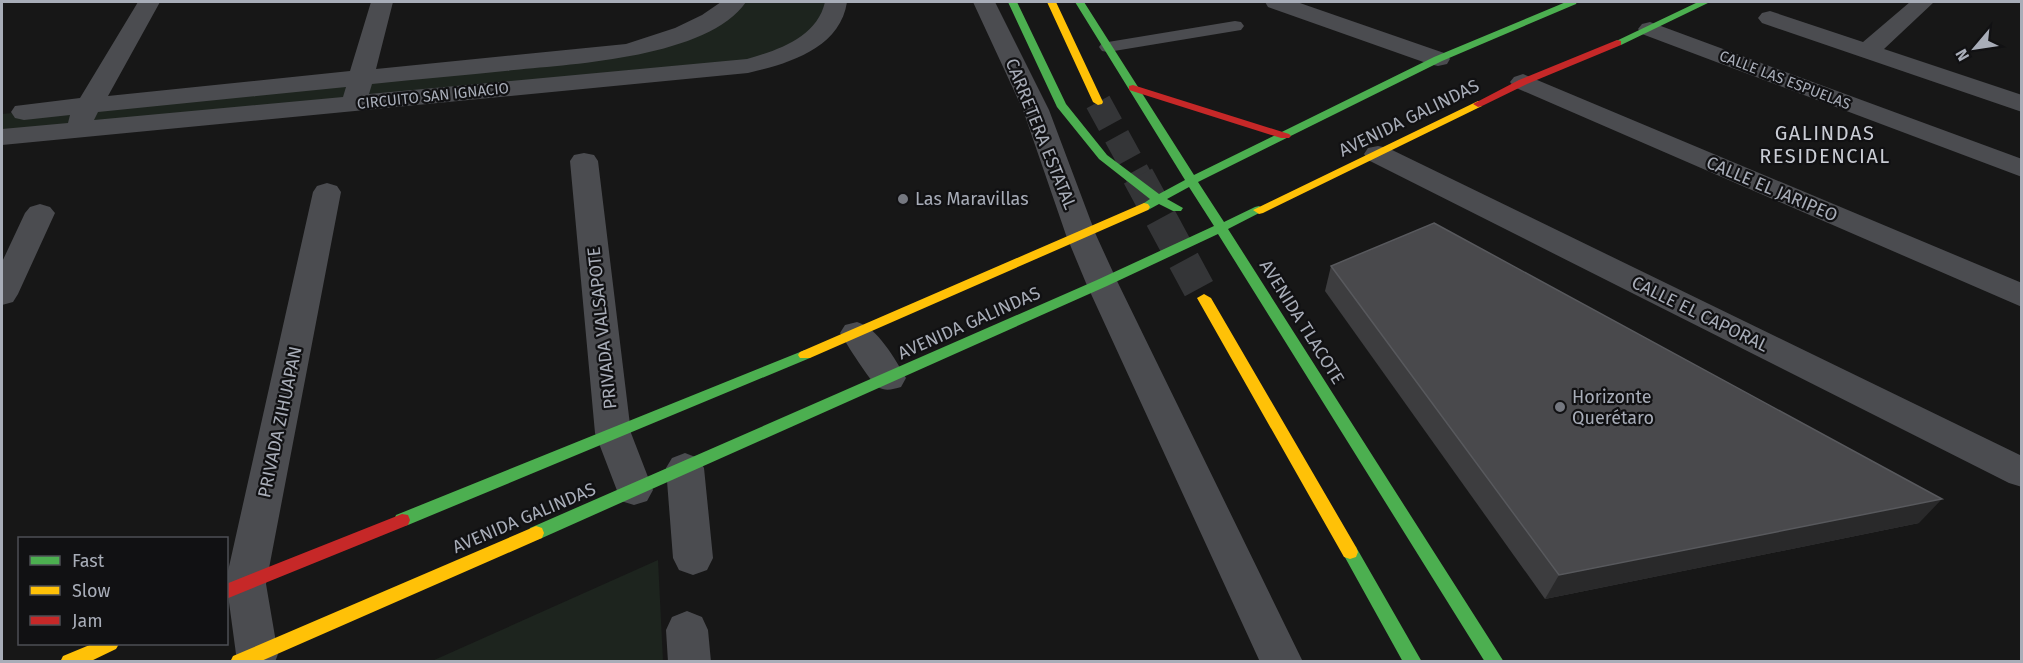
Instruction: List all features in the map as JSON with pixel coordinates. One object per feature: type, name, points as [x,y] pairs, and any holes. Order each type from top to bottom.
[{"type":"street","points":[[75,130],[149,2]]},
{"type":"street","points":[[354,104],[382,2]]},
{"type":"street","name":"CIRCUITO SAN IGNACIO","points":[[2,114],[626,51],[686,33],[707,23],[735,2]]},
{"type":"street","name":"CIRCUITO SAN IGNACIO","points":[[2,137],[748,66],[801,49],[815,38],[835,12],[836,2]]},
{"type":"street","name":"CARRETERA ESTATAL","points":[[984,2],[1036,110],[1081,235],[1102,283],[1282,662]]},
{"type":"street","points":[[1012,2],[1061,105],[1103,156],[1160,200],[1222,229]]},
{"type":"street","points":[[1051,2],[1098,102]]},
{"type":"street","name":"AVENIDA TLACOTE","points":[[1079,2],[1495,662]]},
{"type":"street","points":[[1276,2],[1438,59]]},
{"type":"street","name":"AVENIDA GALINDAS","points":[[248,658],[685,468],[1222,229],[1523,82],[1650,29],[1705,2]]},
{"type":"street","points":[[1866,52],[1923,2]]},
{"type":"street","name":"AVENIDA GALINDAS","points":[[236,588],[857,333],[1081,235],[1160,200],[1191,181],[1438,59],[1563,3]]},
{"type":"street","points":[[1770,18],[2022,104]]},
{"type":"street","name":"CALLE LAS ESPUELAS","points":[[1650,29],[2022,169]]},
{"type":"street","name":"CALLE EL JARIPEO","points":[[1523,82],[2022,296]]},
{"type":"street","points":[[1133,88],[1285,136]]},
{"type":"street","name":"CALLE EL CAPORAL","points":[[1378,154],[2022,473]]},
{"type":"street","name":"PRIVADA VALSAPOTE","points":[[584,161],[613,433],[634,490]]},
{"type":"street","name":"PRIVADA ZIHUAPAN","points":[[248,658],[236,588],[327,192]]},
{"type":"street","points":[[2,294],[39,213]]},
{"type":"street","points":[[1204,298],[1413,662]]},
{"type":"street","points":[[857,333],[889,378]]},
{"type":"street","points":[[685,468],[693,558]]},
{"type":"street","points":[[69,662],[108,645]]},
{"type":"lane","points":[[1108,47],[1235,26]]},
{"type":"shaded area","points":[[735,2],[836,2],[835,12],[782,57],[354,104],[2,137],[2,114],[626,51],[726,10]]},
{"type":"shaded area","points":[[658,560],[663,661],[432,661]]},
{"type":"building","name":"Horizonte Querétaro","points":[[1434,223],[1942,499],[1559,575],[1331,266]]},
{"type":"tunnel","points":[[1098,102],[1139,177]]},
{"type":"tunnel","points":[[1138,176],[1204,298]]},
{"type":"traffic: fast","points":[[1012,2],[1061,105],[1103,157],[1160,200],[1177,208]]},
{"type":"traffic: fast","points":[[1079,2],[1495,662]]},
{"type":"traffic: fast","points":[[1144,207],[1191,181],[1438,59],[1573,2]]},
{"type":"traffic: fast","points":[[1617,43],[1705,2]]},
{"type":"traffic: fast","points":[[536,533],[1102,283],[1259,210]]},
{"type":"traffic: fast","points":[[402,520],[805,355]]},
{"type":"traffic: fast","points":[[1350,552],[1413,662]]},
{"type":"traffic: slow","points":[[1051,2],[1098,102]]},
{"type":"traffic: slow","points":[[1259,210],[1478,104]]},
{"type":"traffic: slow","points":[[805,355],[1144,207]]},
{"type":"traffic: slow","points":[[1204,298],[1350,552]]},
{"type":"traffic: slow","points":[[239,662],[536,533]]},
{"type":"traffic: slow","points":[[69,662],[108,645]]},
{"type":"traffic: jam","points":[[1478,104],[1523,82],[1617,43]]},
{"type":"traffic: jam","points":[[1133,88],[1285,136]]},
{"type":"traffic: jam","points":[[228,591],[402,520]]},
{"type":"place","name":"Las Maravillas","points":[[903,199]]},
{"type":"place","name":"Horizonte Querétaro","points":[[1560,407]]},
{"type":"district","name":"GALINDAS RESIDENCIAL","points":[[1825,144]]}]
